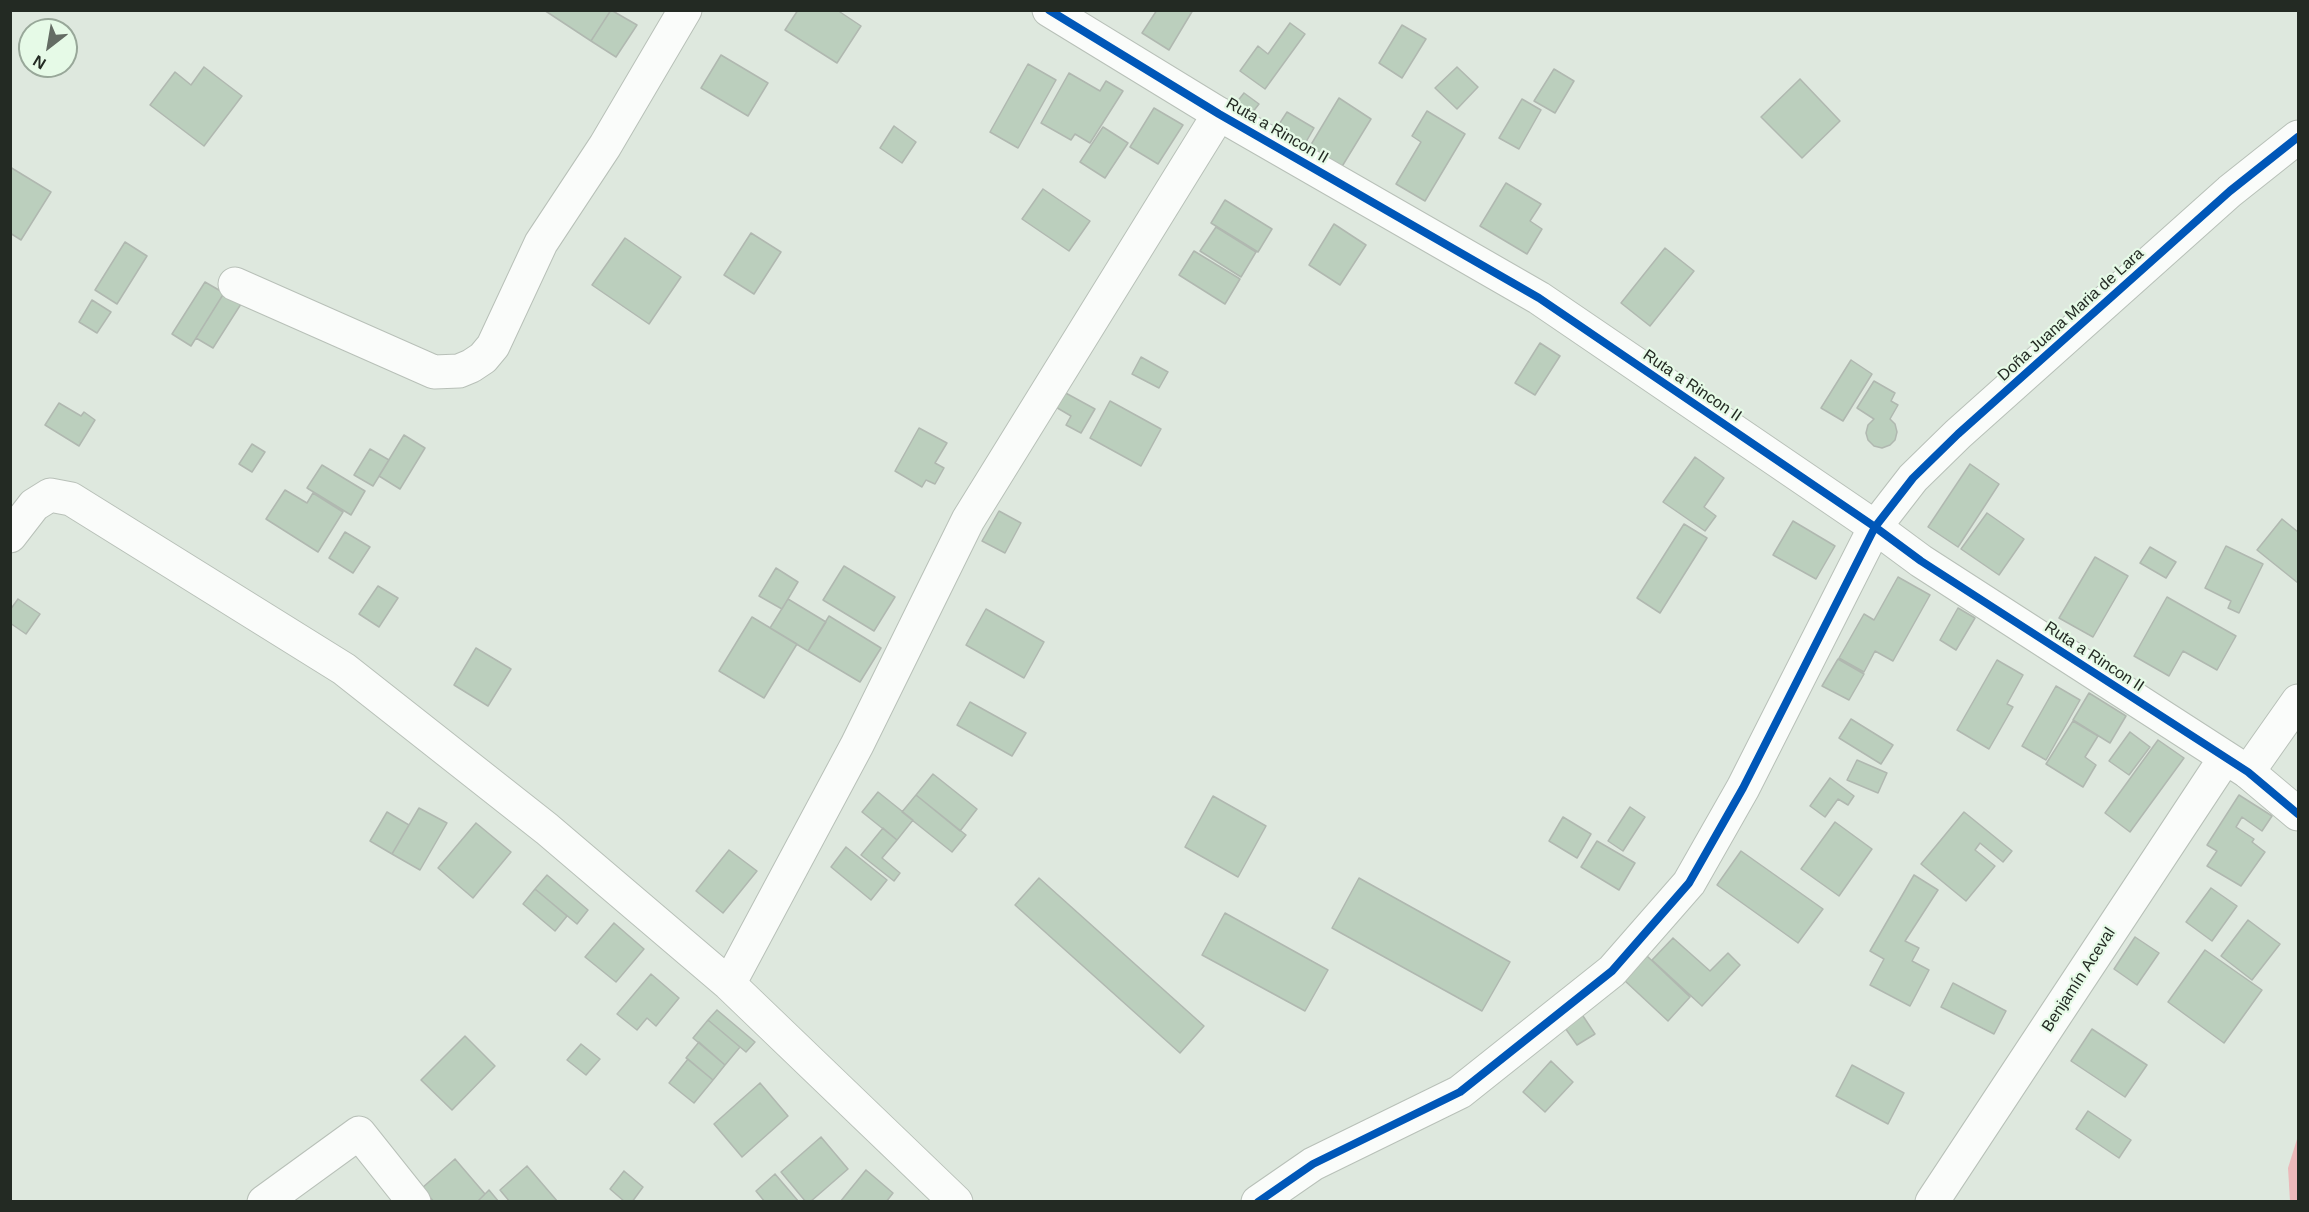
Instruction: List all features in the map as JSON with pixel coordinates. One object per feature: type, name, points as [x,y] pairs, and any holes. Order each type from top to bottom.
[{"type":"street","points":[[235,284],[434,372],[459,371],[471,366],[493,346],[541,243],[605,146],[685,10]]},
{"type":"street","name":"Ruta a Rincon II","points":[[1049,10],[1219,114],[1539,298],[1875,527],[1921,561],[2237,765],[2298,814]]},
{"type":"street","points":[[729,984],[857,745],[968,520],[1219,114]]},
{"type":"street","name":"Doña Juana Maria de Lara","points":[[1258,1202],[1313,1164],[1461,1092],[1612,971],[1689,884],[1743,788],[1875,527],[1913,478],[1958,434],[2230,191],[2298,137]]},
{"type":"street","points":[[10,536],[34,505],[50,495],[71,499],[344,669],[547,829],[729,984],[956,1202]]},
{"type":"street","name":"Benjamín Aceval","points":[[1932,1202],[2237,765],[2298,701]]},
{"type":"street","points":[[264,1202],[359,1133],[414,1202]]},
{"type":"shaded area","points":[[2298,1136],[2298,1201],[2290,1201],[2288,1168]]},
{"type":"building","points":[[544,10],[611,10],[591,41]]},
{"type":"building","points":[[611,10],[637,25],[616,57],[591,41]]},
{"type":"building","points":[[798,10],[837,10],[861,26],[837,63],[785,30]]},
{"type":"building","points":[[1157,10],[1193,10],[1169,50],[1142,33]]},
{"type":"building","points":[[1290,23],[1305,34],[1265,89],[1240,71],[1258,46],[1268,54]]},
{"type":"building","points":[[1402,25],[1426,39],[1402,78],[1379,63]]},
{"type":"building","points":[[721,55],[768,83],[748,116],[701,88]]},
{"type":"building","points":[[1028,64],[1056,80],[1018,148],[990,132]]},
{"type":"building","points":[[204,67],[242,96],[204,146],[150,105],[175,72],[191,85]]},
{"type":"building","points":[[1457,67],[1478,87],[1457,109],[1435,88]]},
{"type":"building","points":[[1554,69],[1574,81],[1555,113],[1534,101]]},
{"type":"building","points":[[1069,73],[1100,91],[1106,81],[1123,91],[1090,143],[1075,134],[1071,140],[1041,123]]},
{"type":"building","points":[[1800,79],[1840,121],[1802,158],[1761,117]]},
{"type":"building","points":[[1244,93],[1259,104],[1248,118],[1233,107]]},
{"type":"building","points":[[1339,98],[1371,119],[1338,173],[1306,153]]},
{"type":"building","points":[[1522,99],[1541,110],[1519,149],[1499,138]]},
{"type":"building","points":[[1154,108],[1183,125],[1158,164],[1130,147]]},
{"type":"building","points":[[1427,111],[1465,134],[1425,201],[1396,184],[1421,142],[1412,136]]},
{"type":"building","points":[[1287,112],[1314,128],[1302,149],[1274,132]]},
{"type":"building","points":[[894,126],[916,142],[902,163],[880,148]]},
{"type":"building","points":[[1103,127],[1128,143],[1105,178],[1080,162]]},
{"type":"building","points":[[10,167],[51,192],[21,240],[10,233]]},
{"type":"building","points":[[1506,183],[1541,204],[1530,221],[1542,229],[1527,254],[1480,226]]},
{"type":"building","points":[[1043,189],[1090,221],[1069,251],[1022,219]]},
{"type":"building","points":[[1225,200],[1272,229],[1258,252],[1211,223]]},
{"type":"building","points":[[1334,224],[1366,245],[1340,285],[1309,265]]},
{"type":"building","points":[[1216,227],[1256,252],[1241,277],[1200,251]]},
{"type":"building","points":[[751,233],[781,252],[754,294],[724,275]]},
{"type":"building","points":[[625,238],[681,277],[649,324],[592,285]]},
{"type":"building","points":[[125,242],[147,256],[117,304],[95,290]]},
{"type":"building","points":[[1665,248],[1694,271],[1650,326],[1621,303]]},
{"type":"building","points":[[1194,251],[1240,279],[1225,304],[1179,275]]},
{"type":"building","points":[[205,282],[224,293],[191,346],[172,334]]},
{"type":"building","points":[[224,293],[241,304],[213,348],[196,338]]},
{"type":"building","points":[[92,300],[111,312],[97,333],[79,322]]},
{"type":"building","points":[[1540,343],[1560,356],[1535,395],[1515,383]]},
{"type":"building","points":[[1141,357],[1168,372],[1159,388],[1132,374]]},
{"type":"building","points":[[1851,360],[1872,374],[1843,421],[1821,408]]},
{"type":"building","points":[[1874,381],[1895,393],[1891,401],[1898,405],[1890,419],[1895,424],[1897,432],[1895,440],[1882,448],[1874,446],[1868,440],[1866,433],[1868,425],[1874,419],[1857,408]]},
{"type":"building","points":[[1062,391],[1095,409],[1081,433],[1066,425],[1071,416],[1054,406]]},
{"type":"building","points":[[1110,401],[1161,429],[1141,466],[1090,438]]},
{"type":"building","points":[[59,403],[81,416],[84,412],[95,420],[79,446],[45,425]]},
{"type":"building","points":[[919,428],[947,443],[935,463],[944,468],[935,484],[926,480],[922,487],[895,471]]},
{"type":"building","points":[[404,435],[425,448],[400,489],[379,476]]},
{"type":"building","points":[[252,444],[265,452],[252,472],[239,464]]},
{"type":"building","points":[[370,449],[389,460],[373,486],[354,475]]},
{"type":"building","points":[[1695,457],[1724,478],[1704,507],[1716,516],[1705,531],[1663,502]]},
{"type":"building","points":[[1970,464],[1999,484],[1958,547],[1928,527]]},
{"type":"building","points":[[322,465],[365,491],[351,515],[307,488]]},
{"type":"building","points":[[285,490],[307,503],[313,493],[343,512],[318,552],[266,519]]},
{"type":"building","points":[[999,511],[1021,523],[1005,553],[982,541]]},
{"type":"building","points":[[1987,513],[2024,539],[1999,575],[1961,549]]},
{"type":"building","points":[[2282,519],[2298,532],[2298,583],[2257,550]]},
{"type":"building","points":[[1793,521],[1835,546],[1816,579],[1773,555]]},
{"type":"building","points":[[1684,524],[1707,538],[1660,613],[1637,598]]},
{"type":"building","points":[[345,532],[370,547],[353,573],[329,558]]},
{"type":"building","points":[[2226,546],[2263,564],[2239,613],[2228,608],[2231,601],[2205,588]]},
{"type":"building","points":[[2150,547],[2176,562],[2166,578],[2140,563]]},
{"type":"building","points":[[2095,557],[2128,576],[2093,637],[2059,618]]},
{"type":"building","points":[[844,566],[895,597],[874,631],[823,600]]},
{"type":"building","points":[[776,568],[798,582],[782,609],[759,596]]},
{"type":"building","points":[[1898,577],[1930,595],[1893,661],[1875,651],[1864,672],[1839,658],[1864,614],[1874,620]]},
{"type":"building","points":[[378,586],[398,598],[379,627],[359,614]]},
{"type":"building","points":[[2167,597],[2236,636],[2217,670],[2183,651],[2169,676],[2134,656]]},
{"type":"building","points":[[18,599],[40,614],[26,634],[10,623],[10,610]]},
{"type":"building","points":[[788,599],[826,622],[808,651],[770,628]]},
{"type":"building","points":[[1958,608],[1975,618],[1956,650],[1940,640]]},
{"type":"building","points":[[986,609],[1044,642],[1024,678],[966,645]]},
{"type":"building","points":[[829,616],[881,648],[860,682],[808,651]]},
{"type":"building","points":[[752,617],[797,644],[764,698],[719,671]]},
{"type":"building","points":[[476,648],[511,669],[488,706],[454,685]]},
{"type":"building","points":[[1838,659],[1864,674],[1849,700],[1822,686]]},
{"type":"building","points":[[1997,660],[2023,675],[2007,704],[2013,707],[1989,749],[1957,730]]},
{"type":"building","points":[[2056,686],[2080,700],[2046,760],[2022,746]]},
{"type":"building","points":[[2089,693],[2126,716],[2110,743],[2073,720]]},
{"type":"building","points":[[970,702],[1026,733],[1012,756],[957,725]]},
{"type":"building","points":[[1851,719],[1893,745],[1881,764],[1839,738]]},
{"type":"building","points":[[2073,721],[2098,736],[2085,757],[2096,765],[2083,787],[2046,764]]},
{"type":"building","points":[[2130,732],[2150,747],[2129,775],[2109,761]]},
{"type":"building","points":[[2158,740],[2184,758],[2130,832],[2105,813]]},
{"type":"building","points":[[1857,760],[1887,773],[1878,793],[1847,780]]},
{"type":"building","points":[[933,774],[977,809],[960,831],[916,795]]},
{"type":"building","points":[[1830,778],[1854,796],[1848,805],[1838,799],[1825,817],[1810,806]]},
{"type":"building","points":[[878,792],[913,820],[897,840],[862,812]]},
{"type":"building","points":[[916,795],[966,835],[952,852],[902,812]]},
{"type":"building","points":[[2239,795],[2272,816],[2262,831],[2242,817],[2236,827],[2254,839],[2252,842],[2265,852],[2241,886],[2207,866],[2217,851],[2207,845]]},
{"type":"building","points":[[1213,796],[1266,826],[1238,877],[1185,847]]},
{"type":"building","points":[[1630,807],[1645,817],[1623,851],[1608,841]]},
{"type":"building","points":[[419,808],[447,823],[420,870],[392,854]]},
{"type":"building","points":[[387,812],[409,825],[392,854],[370,841]]},
{"type":"building","points":[[1964,812],[2012,851],[2003,862],[1980,843],[1975,850],[1995,866],[1966,901],[1921,864]]},
{"type":"building","points":[[1563,817],[1591,834],[1577,858],[1549,841]]},
{"type":"building","points":[[1835,822],[1872,849],[1839,896],[1801,869]]},
{"type":"building","points":[[476,823],[511,852],[473,898],[438,868]]},
{"type":"building","points":[[883,828],[897,840],[882,858],[900,873],[894,881],[861,855]]},
{"type":"building","points":[[1597,841],[1635,863],[1619,890],[1581,867]]},
{"type":"building","points":[[846,847],[887,880],[871,900],[831,867]]},
{"type":"building","points":[[729,850],[757,871],[723,913],[696,891]]},
{"type":"building","points":[[1741,851],[1823,909],[1798,943],[1717,885]]},
{"type":"building","points":[[547,875],[588,910],[577,924],[535,889]]},
{"type":"building","points":[[1914,875],[1938,890],[1905,941],[1919,948],[1912,961],[1929,970],[1910,1006],[1870,985],[1884,959],[1870,951]]},
{"type":"building","points":[[1039,878],[1204,1026],[1180,1053],[1015,905]]},
{"type":"building","points":[[1359,878],[1510,962],[1482,1011],[1332,928]]},
{"type":"building","points":[[2211,888],[2237,906],[2212,941],[2186,922]]},
{"type":"building","points":[[535,889],[567,916],[555,931],[523,904]]},
{"type":"building","points":[[1225,913],[1328,970],[1305,1011],[1202,955]]},
{"type":"building","points":[[2248,920],[2280,944],[2252,980],[2221,956]]},
{"type":"building","points":[[614,923],[644,949],[616,982],[585,957]]},
{"type":"building","points":[[2135,937],[2159,953],[2137,985],[2114,969]]},
{"type":"building","points":[[1673,938],[1710,971],[1728,953],[1740,965],[1702,1006],[1652,960]]},
{"type":"building","points":[[2205,950],[2262,990],[2224,1043],[2168,1002]]},
{"type":"building","points":[[1647,956],[1690,997],[1668,1021],[1624,980]]},
{"type":"building","points":[[651,974],[679,998],[656,1026],[647,1018],[637,1030],[617,1014]]},
{"type":"building","points":[[1953,983],[2006,1011],[1994,1034],[1941,1007]]},
{"type":"building","points":[[717,1010],[755,1042],[746,1052],[708,1020]]},
{"type":"building","points":[[1581,1013],[1595,1034],[1577,1045],[1563,1025]]},
{"type":"building","points":[[708,1020],[740,1047],[725,1065],[693,1038]]},
{"type":"building","points":[[2092,1029],[2147,1065],[2125,1097],[2071,1061]]},
{"type":"building","points":[[465,1036],[495,1066],[452,1110],[421,1080]]},
{"type":"building","points":[[699,1042],[725,1065],[713,1080],[686,1058]]},
{"type":"building","points":[[581,1044],[600,1059],[586,1075],[567,1060]]},
{"type":"building","points":[[688,1059],[713,1080],[694,1103],[669,1083]]},
{"type":"building","points":[[1551,1061],[1573,1082],[1545,1112],[1523,1092]]},
{"type":"building","points":[[1852,1065],[1904,1093],[1888,1124],[1836,1096]]},
{"type":"building","points":[[760,1083],[788,1116],[742,1157],[714,1124]]},
{"type":"building","points":[[2088,1111],[2131,1140],[2119,1158],[2076,1129]]},
{"type":"building","points":[[821,1137],[848,1169],[810,1202],[806,1202],[781,1172]]},
{"type":"building","points":[[455,1159],[485,1194],[477,1202],[434,1202],[422,1188]]},
{"type":"building","points":[[527,1166],[558,1202],[510,1202],[500,1190]]},
{"type":"building","points":[[866,1170],[893,1193],[886,1202],[840,1202]]},
{"type":"building","points":[[624,1171],[643,1187],[632,1202],[625,1202],[610,1189]]},
{"type":"building","points":[[775,1174],[799,1202],[765,1202],[756,1191]]},
{"type":"building","points":[[489,1190],[499,1202],[477,1202]]},
{"type":"cycle path","points":[[1049,10],[1219,114],[1539,298],[1875,527],[1921,561],[2248,772],[2298,814]]},
{"type":"cycle path","points":[[1258,1202],[1313,1164],[1460,1092],[1612,971],[1689,883],[1743,788],[1875,527],[1913,478],[1958,434],[2230,191],[2298,137]]}]
